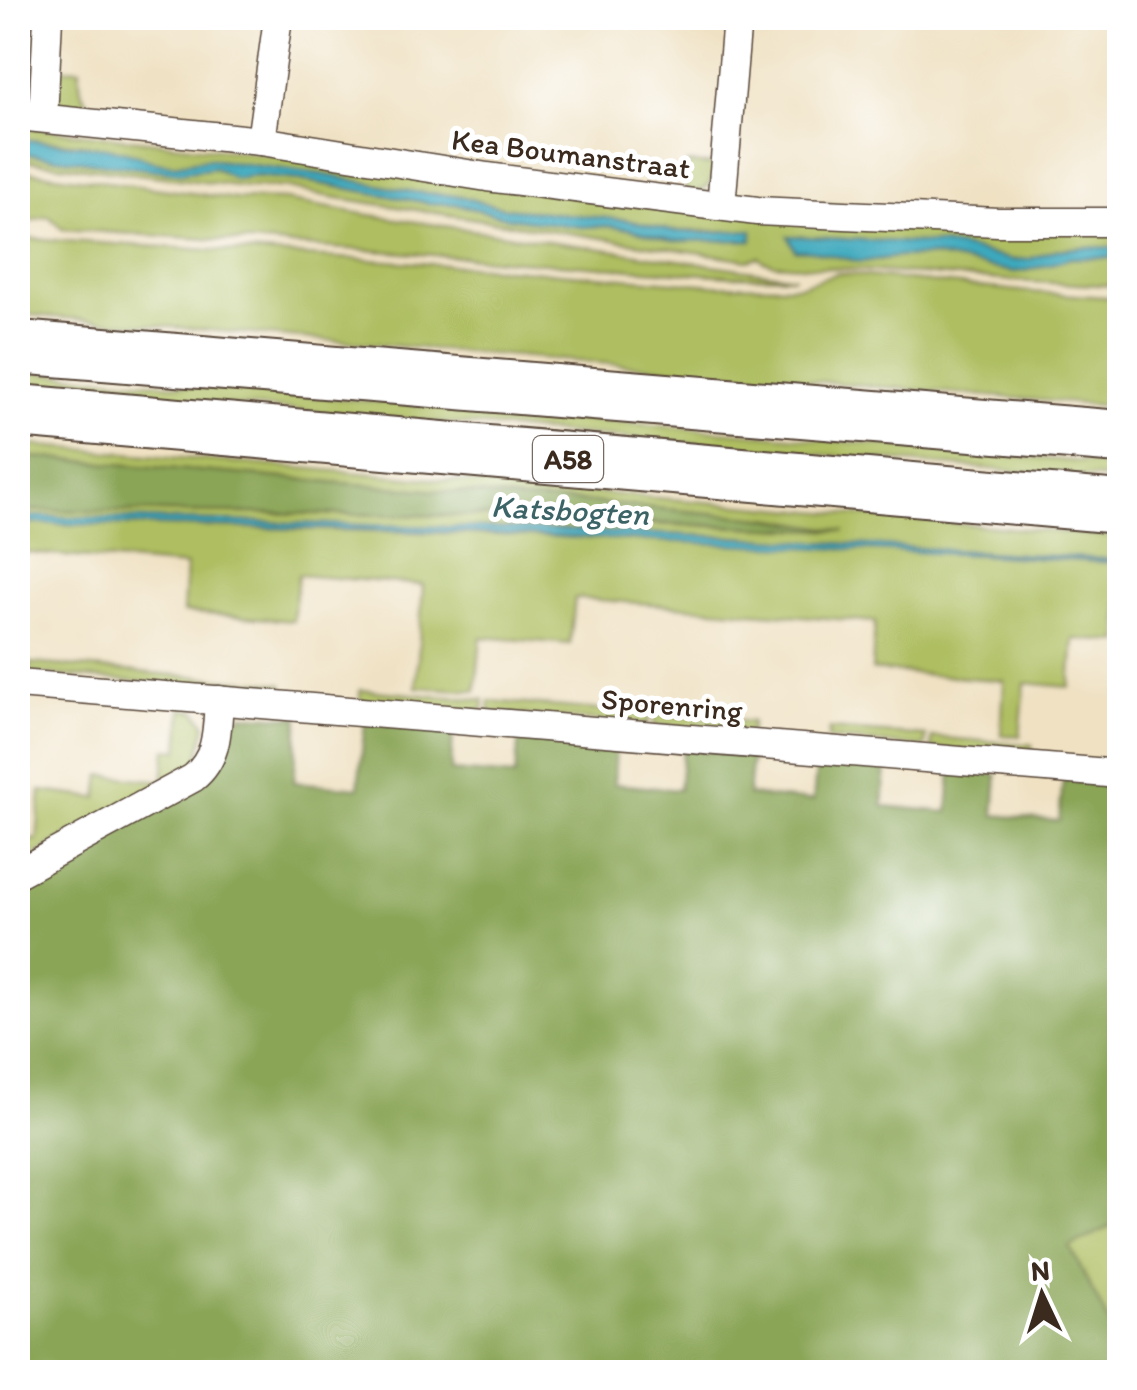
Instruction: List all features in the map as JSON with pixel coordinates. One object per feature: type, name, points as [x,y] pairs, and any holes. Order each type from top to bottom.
[{"type":"highway","name":"A58","points":[[18,347],[1120,437]]},
{"type":"highway","name":"A58","points":[[18,411],[1120,507]]},
{"type":"street","points":[[30,116],[48,18]]},
{"type":"street","points":[[261,141],[278,18]]},
{"type":"street","points":[[721,206],[737,18]]},
{"type":"street","name":"Kea Boumanstraat","points":[[30,116],[261,141],[487,177],[757,211],[931,220],[1120,222]]},
{"type":"street","name":"Sporenring","points":[[18,684],[1120,774]]},
{"type":"street","points":[[18,873],[204,769],[216,744],[219,700]]},
{"type":"green space","points":[[18,66],[35,66],[33,89],[18,105]]},
{"type":"green space","points":[[57,68],[80,69],[82,94],[100,111],[76,110],[59,103],[54,92]]},
{"type":"green space","points":[[18,126],[286,157],[1119,231],[1119,248],[1055,250],[1030,259],[1012,260],[939,244],[789,236],[795,250],[861,262],[933,256],[1014,272],[1071,258],[1119,258],[1119,286],[774,264],[759,257],[748,260],[284,187],[246,187],[18,160],[18,153],[179,173],[215,168],[235,179],[256,176],[300,180],[429,203],[456,204],[510,218],[630,229],[673,241],[751,240],[752,231],[672,231],[626,220],[503,208],[458,196],[207,159],[174,165],[81,144],[18,139]]},
{"type":"green space","points":[[687,163],[716,165],[707,187],[685,194]]},
{"type":"green space","points":[[18,170],[236,199],[285,200],[795,277],[732,276],[62,229],[49,216],[18,224]]},
{"type":"green space","points":[[18,238],[713,285],[799,286],[838,273],[1119,298],[1119,407],[18,314]]},
{"type":"green space","points":[[18,371],[1119,465],[1119,480],[18,387]]},
{"type":"green space","points":[[18,444],[1119,537],[1120,560],[560,530],[18,516],[18,510],[481,516],[837,530],[774,519],[588,502],[518,500],[18,456]]},
{"type":"green space","points":[[18,456],[518,500],[577,501],[761,518],[845,531],[481,516],[18,510]]},
{"type":"green space","points":[[18,523],[569,537],[1119,563],[1119,642],[1074,639],[1070,687],[1025,683],[1020,736],[1001,735],[1004,681],[872,670],[875,622],[575,598],[570,644],[481,637],[476,691],[416,687],[423,585],[298,575],[293,621],[183,612],[186,566],[18,552]]},
{"type":"green space","points":[[31,663],[283,684],[283,693],[30,673]]},
{"type":"green space","points":[[360,690],[484,700],[483,711],[360,701]]},
{"type":"green space","points":[[490,701],[649,714],[648,725],[489,712]]},
{"type":"green space","points":[[182,709],[196,711],[206,725],[197,764],[18,864],[18,838],[37,840],[41,791],[98,798],[101,775],[163,781],[166,749],[179,750]]},
{"type":"green space","points":[[655,714],[752,722],[750,733],[654,725]]},
{"type":"green space","points":[[241,715],[299,717],[294,782],[358,788],[365,723],[453,730],[451,771],[515,776],[519,736],[616,743],[614,784],[679,790],[683,749],[752,755],[748,795],[813,801],[817,760],[886,766],[883,806],[948,812],[951,771],[997,775],[994,815],[1059,821],[1063,780],[1119,785],[1119,1222],[1070,1247],[1119,1337],[1119,1372],[18,1372],[18,881],[198,784],[229,726]]},
{"type":"green space","points":[[829,729],[926,736],[925,747],[828,739]]},
{"type":"green space","points":[[932,737],[1032,745],[1032,756],[931,748]]},
{"type":"green space","points":[[1119,1222],[1119,1337],[1069,1246]]},
{"type":"water","points":[[18,139],[109,148],[174,165],[207,159],[320,174],[458,196],[503,208],[626,220],[672,231],[752,230],[752,240],[673,241],[630,229],[510,218],[456,204],[429,203],[300,180],[256,176],[235,179],[215,168],[179,173],[18,153]]},
{"type":"water","points":[[788,236],[939,244],[1012,260],[1030,259],[1055,250],[1119,248],[1119,258],[1071,258],[1014,272],[933,256],[861,262],[795,250]]},
{"type":"water","points":[[18,516],[731,537],[1120,563],[424,531],[18,523]]},
{"type":"water label","name":"Katsbogten","points":[[570,510]]}]
